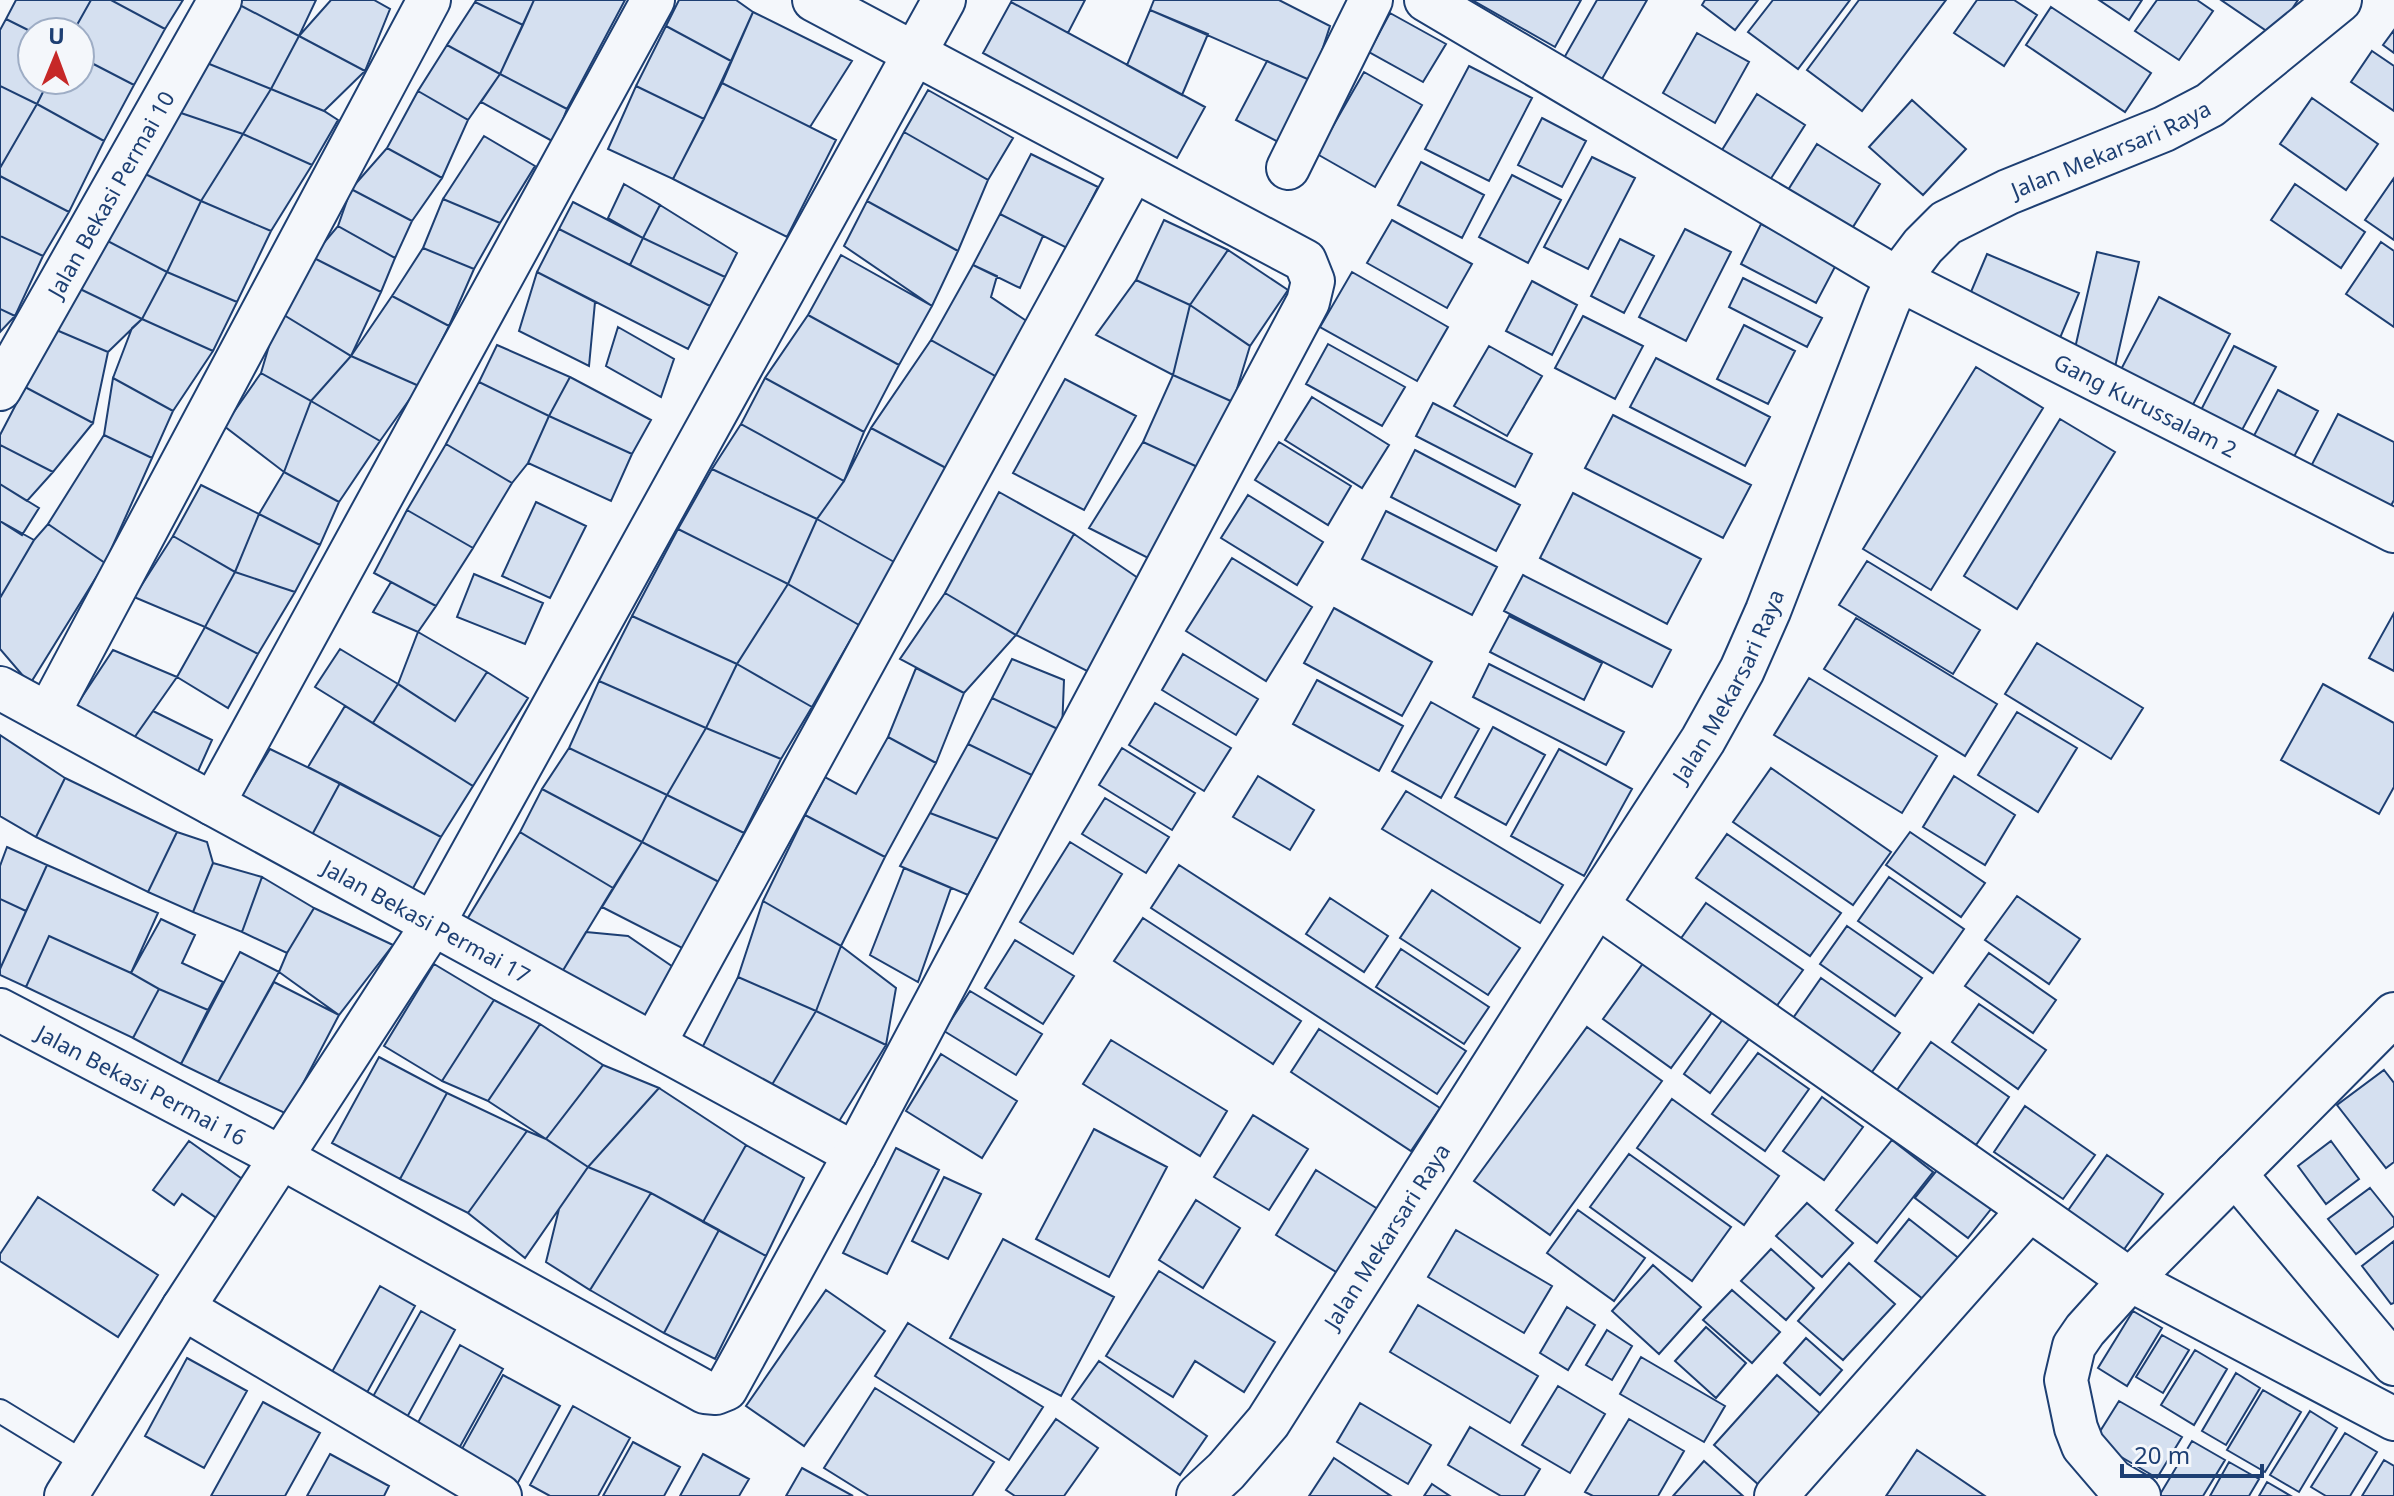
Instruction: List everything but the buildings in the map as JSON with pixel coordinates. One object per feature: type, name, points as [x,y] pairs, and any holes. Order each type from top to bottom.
[{"type":"street","name":"Jalan Bekasi Permai 10","points":[[0,389],[220,0]]},
{"type":"street","points":[[48,714],[429,0]]},
{"type":"street","points":[[213,804],[653,0]]},
{"type":"street","points":[[814,0],[1305,261],[1313,281],[1308,302],[855,1154]]},
{"type":"street","points":[[76,1480],[183,1308],[433,924],[944,0]]},
{"type":"street","points":[[1288,168],[1371,0]]},
{"type":"street","name":"Gang Kurussalam 2","points":[[1426,0],[1898,279],[2394,531]]},
{"type":"street","name":"Jalan Mekarsari Raya","points":[[1199,1496],[1226,1471],[1268,1422],[1703,740],[1742,670],[1784,572],[1898,279],[1923,246],[1946,223],[2008,192],[2164,129],[2210,105],[2339,0]]},
{"type":"street","points":[[654,1044],[1133,170]]},
{"type":"street","name":"Jalan Bekasi Permai 17","points":[[0,688],[855,1154]]},
{"type":"street","points":[[1596,905],[2130,1280],[2394,1419]]},
{"type":"street","name":"Jalan Bekasi Permai 16","points":[[0,1010],[282,1158],[705,1392],[716,1393],[726,1389],[855,1154]]},
{"type":"street","points":[[2117,1491],[2083,1446],[2066,1380],[2074,1346],[2130,1280],[2235,1174],[2390,1030]]},
{"type":"street","points":[[2235,1174],[2394,1364]]},
{"type":"street","points":[[1776,1496],[2029,1210]]},
{"type":"street","points":[[183,1308],[500,1496]]},
{"type":"lane","points":[[0,1411],[76,1480]]}]
